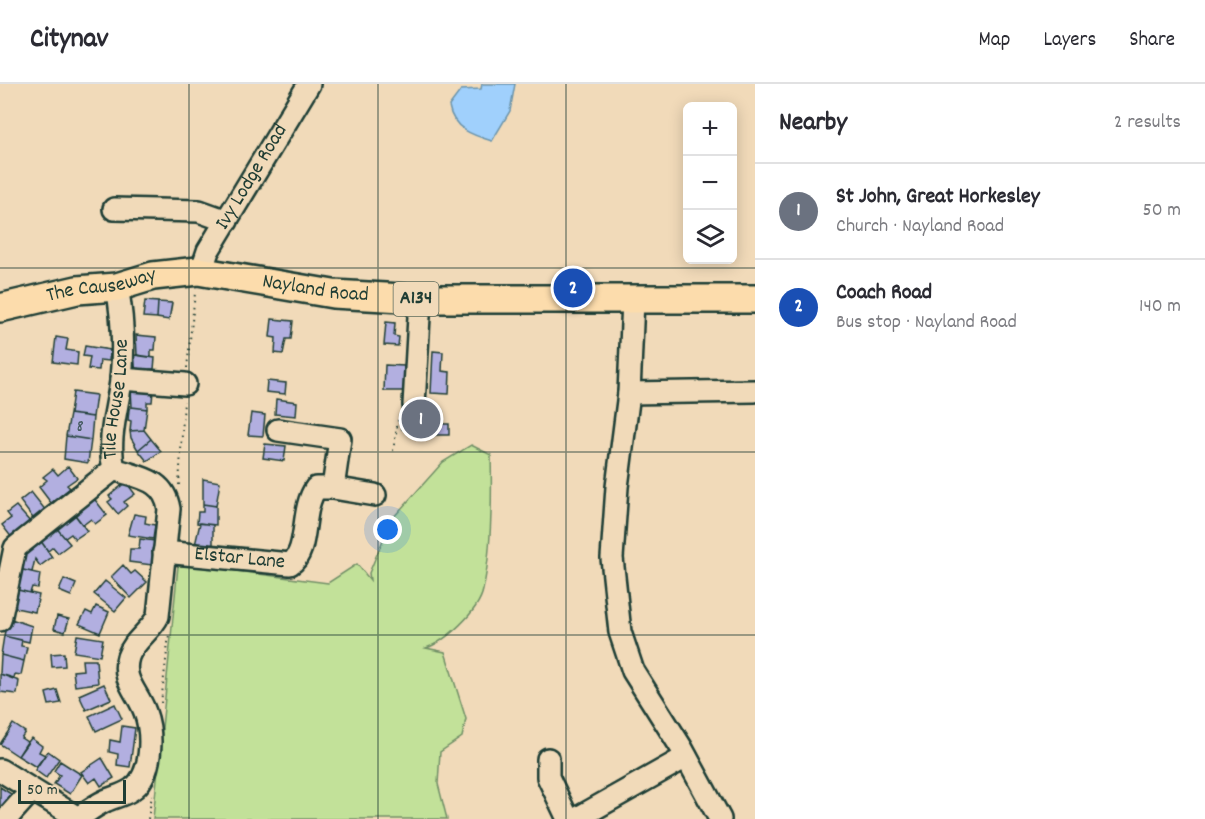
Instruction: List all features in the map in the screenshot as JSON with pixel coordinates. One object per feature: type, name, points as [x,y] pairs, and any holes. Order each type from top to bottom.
[{"type":"main road","name":"The Causeway","points":[[0,308],[77,290],[117,287],[153,276],[201,272]]},
{"type":"main road","name":"Nayland Road","points":[[201,272],[333,294],[420,299],[755,299]]},
{"type":"street","name":"Ivy Lodge Road","points":[[201,272],[208,250],[309,84]]},
{"type":"street","points":[[114,209],[199,211],[227,221]]},
{"type":"street","name":"Tile House Lane","points":[[78,819],[102,802],[132,789],[146,766],[149,727],[145,710],[130,687],[126,672],[128,655],[152,629],[158,616],[164,552],[173,499],[156,483],[144,477],[114,469],[110,453],[121,379],[123,323],[117,287]]},
{"type":"street","points":[[414,405],[420,299]]},
{"type":"street","points":[[633,300],[629,393],[616,487],[612,558],[618,622],[633,670],[686,757],[720,819]]},
{"type":"street","points":[[121,379],[185,384]]},
{"type":"street","points":[[629,393],[755,391]]},
{"type":"street","points":[[278,430],[340,439],[333,488],[371,495]]},
{"type":"street","points":[[0,620],[15,548],[114,469]]},
{"type":"street","name":"Elstar Lane","points":[[164,552],[290,564],[297,560],[300,552],[310,496],[316,489],[333,488]]},
{"type":"street","points":[[576,819],[686,757]]},
{"type":"street","points":[[548,759],[549,777],[568,819]]},
{"type":"street","points":[[0,770],[78,819]]},
{"type":"street","points":[[6,819],[32,790]]},
{"type":"path","points":[[160,711],[169,632]]},
{"type":"path","points":[[148,819],[152,791]]},
{"type":"green space","points":[[471,445],[491,455],[490,541],[483,590],[475,607],[460,625],[434,645],[426,648],[445,652],[466,719],[462,737],[440,752],[438,784],[447,819],[153,819],[178,566],[198,566],[328,583],[357,564],[370,580],[369,573],[392,519],[443,462]]},
{"type":"water","points":[[482,84],[515,84],[510,111],[492,141],[459,126],[449,106],[461,90],[481,89]]},
{"type":"building","points":[[145,301],[158,302],[157,318],[143,317]]},
{"type":"building","points":[[158,302],[172,303],[169,320],[157,318]]},
{"type":"building","points":[[272,319],[293,321],[291,339],[286,339],[283,354],[275,353],[276,338],[270,337]]},
{"type":"building","points":[[386,322],[395,323],[394,336],[399,337],[398,346],[384,345]]},
{"type":"building","points":[[136,335],[156,337],[155,350],[151,350],[151,357],[137,355]]},
{"type":"building","points":[[56,337],[68,339],[66,350],[78,352],[77,365],[53,362]]},
{"type":"building","points":[[85,346],[110,350],[109,361],[100,360],[99,370],[88,369],[90,357],[83,356]]},
{"type":"building","points":[[433,351],[443,352],[442,371],[450,372],[449,394],[431,393]]},
{"type":"building","points":[[134,355],[155,358],[154,369],[150,369],[149,376],[136,374]]},
{"type":"building","points":[[385,365],[404,366],[405,391],[384,391]]},
{"type":"building","points":[[267,381],[286,383],[285,394],[266,392]]},
{"type":"building","points":[[131,389],[153,391],[152,402],[147,402],[147,409],[132,407]]},
{"type":"building","points":[[73,392],[96,395],[93,417],[70,414]]},
{"type":"building","points":[[276,399],[297,402],[296,416],[275,414]]},
{"type":"building","points":[[132,407],[147,409],[144,430],[130,431],[131,421],[128,420],[129,409]]},
{"type":"building","points":[[403,411],[440,414],[440,424],[449,424],[449,435],[412,435],[412,429],[402,429]]},
{"type":"building","points":[[251,413],[265,415],[263,436],[248,435]]},
{"type":"building","points":[[70,414],[93,417],[91,440],[66,436]]},
{"type":"building","points":[[144,430],[151,439],[138,450],[130,431]]},
{"type":"building","points":[[66,436],[91,440],[88,463],[64,459]]},
{"type":"building","points":[[151,439],[161,451],[147,461],[138,450]]},
{"type":"building","points":[[265,444],[286,446],[284,461],[263,458]]},
{"type":"building","points":[[68,466],[77,478],[67,485],[70,488],[51,503],[39,487],[47,480],[43,477],[53,469],[58,475]]},
{"type":"building","points":[[203,479],[220,482],[216,506],[203,504]]},
{"type":"building","points":[[126,482],[135,494],[124,502],[127,506],[118,514],[108,502],[112,499],[109,496]]},
{"type":"building","points":[[31,492],[47,512],[35,521],[20,501]]},
{"type":"building","points":[[92,496],[107,515],[95,524],[91,519],[83,525],[72,511]]},
{"type":"building","points":[[203,504],[216,506],[216,525],[197,523],[198,512],[203,512]]},
{"type":"building","points":[[16,506],[31,523],[12,538],[2,525],[11,518],[7,513]]},
{"type":"building","points":[[72,511],[87,531],[75,539],[71,534],[65,538],[54,525]]},
{"type":"building","points":[[134,514],[146,516],[145,523],[155,525],[153,539],[128,535]]},
{"type":"building","points":[[200,523],[213,525],[213,547],[195,545]]},
{"type":"building","points":[[54,525],[70,544],[58,553],[53,547],[48,551],[38,537]]},
{"type":"building","points":[[38,537],[52,557],[40,566],[35,559],[32,572],[19,569],[23,550]]},
{"type":"building","points":[[140,539],[155,541],[152,565],[129,562],[130,549],[139,549]]},
{"type":"building","points":[[123,565],[131,574],[135,571],[147,582],[131,598],[111,577]]},
{"type":"building","points":[[19,569],[40,574],[38,588],[32,587],[30,593],[14,589]]},
{"type":"building","points":[[64,579],[76,584],[71,596],[59,591]]},
{"type":"building","points":[[105,581],[126,598],[115,611],[94,594]]},
{"type":"building","points":[[14,589],[39,595],[35,612],[11,607]]},
{"type":"building","points":[[96,606],[109,612],[100,633],[79,624],[86,611],[92,614]]},
{"type":"building","points":[[57,616],[69,619],[65,632],[54,629]]},
{"type":"building","points":[[11,619],[32,626],[29,642],[4,636],[7,621],[11,622]]},
{"type":"building","points":[[77,635],[103,639],[100,656],[74,652]]},
{"type":"building","points":[[4,636],[22,640],[21,646],[27,647],[24,661],[1,655]]},
{"type":"building","points":[[64,653],[65,666],[52,667],[51,654]]},
{"type":"building","points":[[1,655],[24,661],[21,675],[15,674],[14,678],[0,674]]},
{"type":"building","points":[[82,660],[96,660],[98,683],[75,686],[73,671],[83,670]]},
{"type":"building","points":[[0,674],[19,681],[17,694],[0,692]]},
{"type":"building","points":[[104,684],[111,699],[86,710],[79,695]]},
{"type":"building","points":[[57,690],[61,703],[49,705],[46,693]]},
{"type":"building","points":[[115,704],[122,719],[96,731],[89,716]]},
{"type":"building","points":[[13,724],[25,732],[21,738],[27,742],[18,756],[0,744]]},
{"type":"building","points":[[122,726],[135,728],[130,767],[117,765],[118,754],[109,752],[110,740],[120,742]]},
{"type":"building","points":[[31,738],[42,746],[39,752],[45,755],[36,767],[18,756]]},
{"type":"building","points":[[48,751],[59,759],[46,778],[35,770]]},
{"type":"building","points":[[102,758],[114,778],[101,786],[96,778],[89,783],[81,772]]},
{"type":"building","points":[[60,761],[82,775],[70,794],[54,784],[60,775],[54,771]]},
{"type":"building","points":[[0,787],[11,794],[0,809]]},
{"type":"place","name":"Coach Road","points":[[573,288]]},
{"type":"place","name":"St John, Great Horkesley","points":[[421,419]]}]
